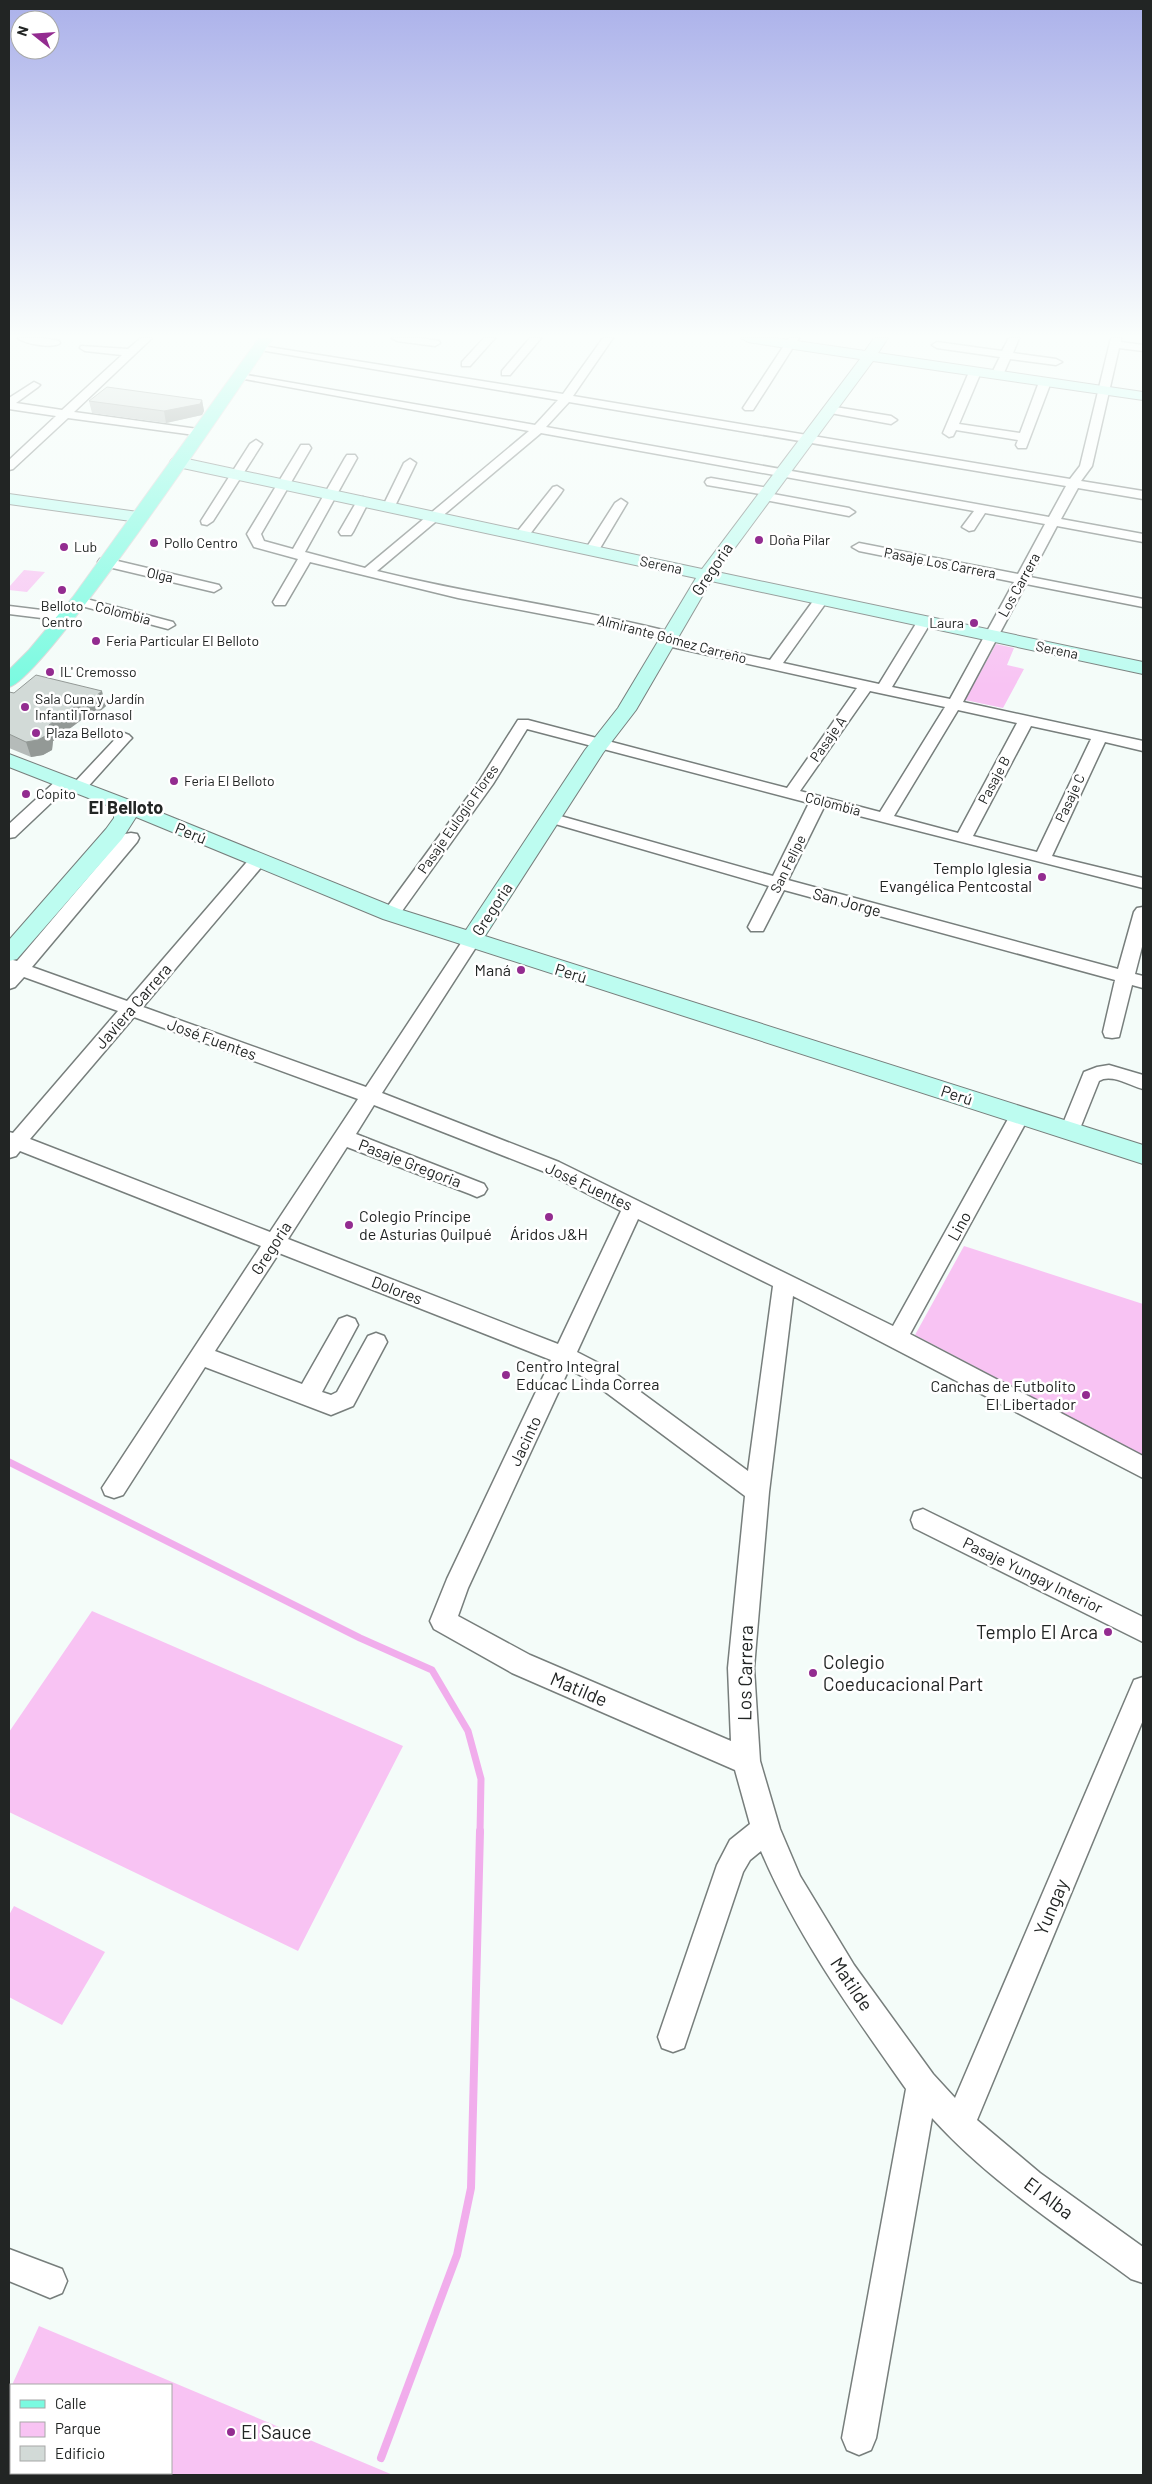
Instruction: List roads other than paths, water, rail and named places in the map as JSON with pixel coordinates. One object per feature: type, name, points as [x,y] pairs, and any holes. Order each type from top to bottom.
[{"type":"main road","points":[[9,681],[79,601],[184,454]]},
{"type":"street","points":[[9,466],[22,454]]},
{"type":"street","points":[[207,521],[250,454]]},
{"type":"street","points":[[284,484],[302,454]]},
{"type":"street","points":[[368,572],[508,454]]},
{"type":"street","points":[[679,454],[1143,538]]},
{"type":"street","name":"Gregoria","points":[[114,1488],[551,818],[635,696],[666,640],[706,575],[795,454]]},
{"type":"street","points":[[901,454],[1143,495]]},
{"type":"street","name":"Los Carrera","points":[[885,818],[954,705],[1054,522],[1073,483],[1086,466],[1089,454]]},
{"type":"street","points":[[280,602],[301,555],[351,458]]},
{"type":"street","name":"Serena","points":[[178,462],[1143,668]]},
{"type":"street","points":[[389,506],[410,463]]},
{"type":"street","points":[[711,482],[849,512]]},
{"type":"street","name":"Almirante Gómez Carreño","points":[[284,484],[254,534],[259,544],[454,593],[527,608],[572,614],[654,632],[662,634],[666,640],[1099,738],[1143,746]]},
{"type":"street","points":[[522,535],[557,490]]},
{"type":"street","points":[[9,499],[138,517]]},
{"type":"street","points":[[346,532],[363,501]]},
{"type":"street","points":[[592,550],[622,503]]},
{"type":"street","points":[[969,527],[982,509]]},
{"type":"street","name":"Pasaje Los Carrera","points":[[859,547],[1141,604]]},
{"type":"street","name":"Olga","points":[[105,562],[214,588]]},
{"type":"street","points":[[774,665],[821,600]]},
{"type":"street","name":"Colombia","points":[[79,601],[168,625]]},
{"type":"street","points":[[9,610],[66,617]]},
{"type":"street","points":[[883,689],[924,622]]},
{"type":"street","name":"Pasaje A","points":[[791,793],[866,685]]},
{"type":"street","name":"Pasaje B","points":[[963,839],[1026,721]]},
{"type":"street","name":"Colombia","points":[[523,723],[602,742],[963,839],[1142,881]]},
{"type":"street","name":"Pasaje Eulogio Flores","points":[[391,914],[485,784],[523,723]]},
{"type":"street","points":[[9,833],[72,784],[124,738]]},
{"type":"street","name":"Pasaje C","points":[[1042,859],[1099,738]]},
{"type":"street","name":"Perú","points":[[9,760],[121,803],[391,914],[1143,1155]]},
{"type":"street","name":"San Felipe","points":[[757,928],[819,800]]},
{"type":"street","points":[[121,803],[125,818],[124,834]]},
{"type":"street","points":[[9,930],[121,803]]},
{"type":"street","points":[[12,968],[124,834],[133,820],[145,817],[157,818]]},
{"type":"street","name":"San Jorge","points":[[551,818],[778,883],[1143,982]]},
{"type":"street","name":"Javiera Carrera","points":[[11,1144],[258,860]]},
{"type":"street","points":[[1112,1032],[1143,912]]},
{"type":"street","name":"José Fuentes","points":[[12,968],[370,1096],[515,1152],[634,1206],[784,1283],[897,1338],[1143,1468]]},
{"type":"street","points":[[1070,1131],[1091,1077],[1097,1072],[1108,1072],[1143,1082]]},
{"type":"street","name":"Lino","points":[[897,1338],[1020,1115]]},
{"type":"street","name":"Pasaje Gregoria","points":[[343,1137],[477,1189]]},
{"type":"street","name":"Dolores","points":[[11,1144],[276,1242],[565,1356],[600,1375],[757,1492]]},
{"type":"street","name":"Jacinto","points":[[443,1621],[456,1587],[634,1206]]},
{"type":"street","name":"Los Carrera","points":[[766,1830],[746,1761],[741,1668],[757,1492],[784,1283]]},
{"type":"street","points":[[307,1397],[347,1325]]},
{"type":"street","points":[[200,1355],[331,1405],[341,1402],[345,1398],[376,1342]]},
{"type":"street","name":"Pasaje Yungay Interior","points":[[923,1520],[1143,1630]]},
{"type":"street","name":"Matilde","points":[[443,1621],[521,1664],[746,1761]]},
{"type":"street","name":"Yungay","points":[[959,2125],[1143,1689]]},
{"type":"street","points":[[673,2037],[731,1865],[740,1850],[766,1830]]},
{"type":"street","name":"Matilde","points":[[766,1830],[790,1886],[844,1975],[922,2085],[959,2125]]},
{"type":"street","points":[[859,2438],[922,2085]]},
{"type":"street","name":"El Alba","points":[[959,2125],[1029,2184],[1143,2267]]},
{"type":"street","points":[[9,2265],[50,2281]]},
{"type":"waterway","points":[[9,1462],[360,1638],[432,1670],[468,1731],[481,1779],[480,1833]]},
{"type":"waterway","points":[[381,2458],[457,2255],[471,2188],[480,1831]]},
{"type":"place","name":"Doña Pilar","points":[[759,540]]},
{"type":"place","name":"Pollo Centro","points":[[154,543]]},
{"type":"place","name":"Lub","points":[[64,547]]},
{"type":"place","name":"Belloto Centro","points":[[62,590]]},
{"type":"place","name":"Laura","points":[[974,623]]},
{"type":"place","name":"Feria Particular El Belloto","points":[[96,641]]},
{"type":"place","name":"IL' Cremosso","points":[[50,672]]},
{"type":"place","name":"Sala Cuna y Jardín Infantil Tornasol","points":[[25,707]]},
{"type":"place","name":"Plaza Belloto","points":[[36,733]]},
{"type":"place","name":"Feria El Belloto","points":[[174,781]]},
{"type":"place","name":"Copito","points":[[26,794]]},
{"type":"place","name":"Templo Iglesia Evangélica Pentcostal","points":[[1042,877]]},
{"type":"place","name":"Maná","points":[[521,970]]},
{"type":"place","name":"Áridos J&H","points":[[549,1217]]},
{"type":"place","name":"Colegio Príncipe de Asturias Quilpué","points":[[349,1225]]},
{"type":"place","name":"Centro Integral Educac Linda Correa","points":[[506,1375]]},
{"type":"place","name":"Canchas de Futbolito El Libertador","points":[[1086,1395]]},
{"type":"place","name":"Templo El Arca","points":[[1108,1632]]},
{"type":"place","name":"Colegio Coeducacional Part","points":[[813,1673]]},
{"type":"place","name":"El Sauce","points":[[231,2432]]},
{"type":"district","name":"El Belloto","points":[[126,808]]}]
